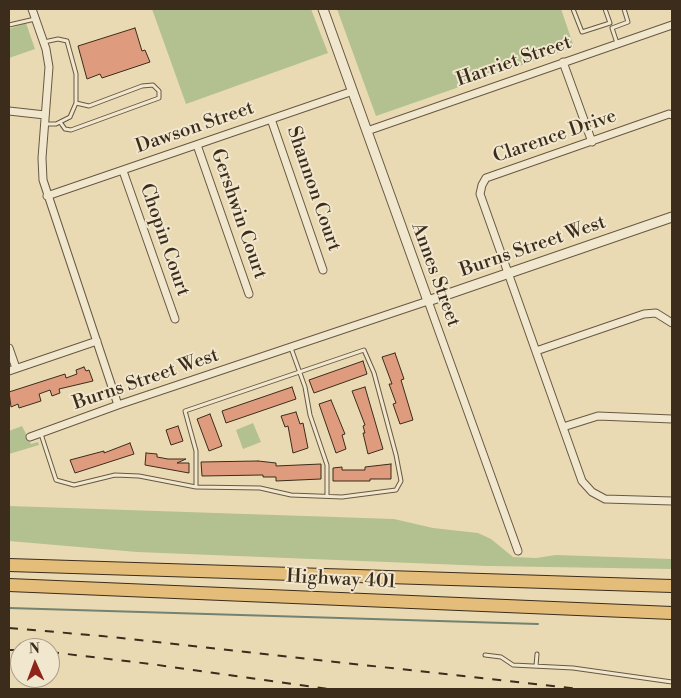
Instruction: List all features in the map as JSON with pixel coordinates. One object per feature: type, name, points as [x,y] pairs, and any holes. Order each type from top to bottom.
[{"type":"highway","name":"Highway 401","points":[[9,565],[672,586]]},
{"type":"highway","name":"Highway 401","points":[[9,585],[672,613]]},
{"type":"street","points":[[32,9],[44,42],[49,67],[42,158],[47,196],[118,405]]},
{"type":"street","name":"Annes Street","points":[[324,9],[518,551]]},
{"type":"street","name":"Harriet Street","points":[[367,131],[672,25]]},
{"type":"street","points":[[564,62],[592,142]]},
{"type":"street","name":"Dawson Street","points":[[47,196],[353,91]]},
{"type":"street","points":[[9,111],[45,114]]},
{"type":"street","name":"Clarence Drive","points":[[508,273],[480,194],[486,178],[669,114],[672,115]]},
{"type":"street","name":"Shannon Court","points":[[271,119],[323,270]]},
{"type":"street","name":"Gershwin Court","points":[[197,145],[249,294]]},
{"type":"street","name":"Chopin Court","points":[[123,170],[175,320]]},
{"type":"street","name":"Burns Street West","points":[[30,438],[118,405],[292,348],[672,217]]},
{"type":"street","points":[[508,273],[582,481],[592,492],[605,499],[672,501]]},
{"type":"street","points":[[536,351],[644,314],[656,313],[672,323]]},
{"type":"street","points":[[9,348],[12,369],[97,341]]},
{"type":"street","points":[[562,427],[598,416],[672,419]]},
{"type":"lane","points":[[573,9],[582,32],[610,23]]},
{"type":"lane","points":[[605,9],[617,44]]},
{"type":"lane","points":[[612,28],[628,22],[624,9]]},
{"type":"lane","points":[[9,25],[35,19]]},
{"type":"lane","points":[[44,42],[58,39],[66,41],[76,74],[76,103],[70,117],[56,124],[44,124]]},
{"type":"lane","points":[[60,122],[65,128],[71,130],[159,98],[159,91],[153,85],[142,86],[89,106],[76,103]]},
{"type":"lane","points":[[292,348],[309,399],[310,415],[327,465],[327,496]]},
{"type":"lane","points":[[41,434],[56,480],[74,485],[115,475],[139,476],[196,487],[260,488],[291,495],[342,497],[396,490],[401,482],[397,464],[374,374],[364,350],[185,411],[196,451],[196,487]]},
{"type":"lane","points":[[536,666],[537,654]]},
{"type":"lane","points":[[485,655],[501,657],[513,665],[573,668],[672,682]]},
{"type":"green space","points":[[152,9],[311,9],[328,53],[186,104]]},
{"type":"green space","points":[[337,9],[561,9],[574,47],[376,116]]},
{"type":"green space","points":[[26,23],[35,49],[9,58],[9,29]]},
{"type":"green space","points":[[253,423],[261,442],[243,449],[236,430]]},
{"type":"green space","points":[[22,426],[31,444],[38,442],[39,445],[9,454],[9,431]]},
{"type":"green space","points":[[9,506],[394,519],[433,528],[478,533],[491,539],[513,557],[536,558],[556,555],[672,559],[672,569],[487,566],[137,552],[9,541]]},
{"type":"building","points":[[135,28],[142,51],[145,50],[150,62],[102,78],[100,74],[87,79],[78,46]]},
{"type":"building","points":[[395,353],[404,379],[401,380],[413,420],[400,424],[393,404],[396,403],[389,384],[392,384],[382,357]]},
{"type":"building","points":[[363,361],[367,374],[314,393],[309,380]]},
{"type":"building","points":[[84,367],[86,371],[89,370],[93,381],[59,389],[60,393],[52,396],[50,390],[39,394],[41,401],[19,408],[18,404],[11,407],[9,392],[65,374],[66,378],[77,374],[76,370]]},
{"type":"building","points":[[292,387],[296,399],[226,423],[222,411]]},
{"type":"building","points":[[365,387],[383,449],[368,454],[363,433],[365,433],[363,426],[365,425],[352,391]]},
{"type":"building","points":[[331,400],[345,434],[342,435],[346,449],[336,453],[319,404]]},
{"type":"building","points":[[296,412],[300,424],[303,423],[308,448],[293,453],[288,426],[285,427],[281,416]]},
{"type":"building","points":[[210,414],[222,446],[209,451],[197,419]]},
{"type":"building","points":[[178,426],[183,441],[171,445],[166,430]]},
{"type":"building","points":[[130,443],[134,454],[75,473],[70,460],[104,451],[104,453]]},
{"type":"building","points":[[146,453],[157,454],[157,457],[168,459],[186,459],[177,463],[189,463],[189,473],[145,465]]},
{"type":"building","points":[[258,461],[276,463],[276,466],[321,464],[321,479],[276,481],[276,477],[263,477],[263,475],[202,476],[201,462]]},
{"type":"building","points":[[391,464],[391,479],[333,481],[333,468],[342,467],[342,470],[365,470],[365,467]]},
{"type":"waterway","points":[[9,608],[538,624]]},
{"type":"railway","points":[[9,628],[102,636],[580,689]]},
{"type":"railway","points":[[60,653],[328,689]]}]
